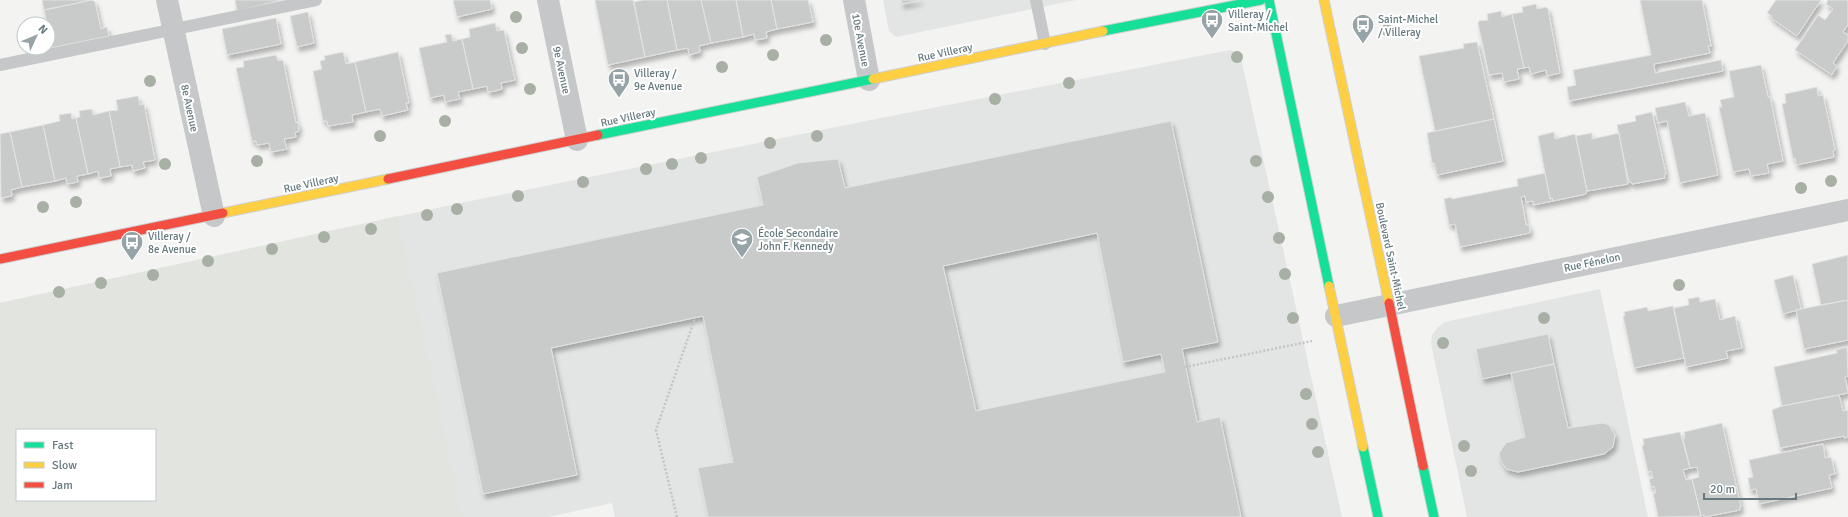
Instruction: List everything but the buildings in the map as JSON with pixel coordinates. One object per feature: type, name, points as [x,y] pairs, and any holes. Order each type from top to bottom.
[{"type":"street","name":"8e Avenue","points":[[167,0],[214,216]]},
{"type":"street","name":"9e Avenue","points":[[548,0],[577,140]]},
{"type":"street","name":"10e Avenue","points":[[854,0],[869,80]]},
{"type":"street","name":"Rue Villeray","points":[[0,259],[1225,6],[1261,0]]},
{"type":"street","points":[[1269,0],[1378,517]]},
{"type":"street","name":"Boulevard Saint-Michel","points":[[1324,0],[1434,517]]},
{"type":"street","name":"Rue Fénelon","points":[[1336,316],[1388,304],[1848,210]]},
{"type":"lane","points":[[0,65],[316,0]]},
{"type":"lane","points":[[1036,0],[1045,44]]},
{"type":"path","points":[[677,517],[656,430],[695,318]]},
{"type":"path","points":[[1185,368],[1312,341]]},
{"type":"shaded area","points":[[883,0],[1076,0],[896,37],[889,31]]},
{"type":"shaded area","name":"École Secondaire John F. Kennedy","points":[[1230,50],[1239,53],[1342,517],[615,517],[612,503],[549,517],[0,517],[0,303],[451,205],[886,117]]},
{"type":"shaded area","points":[[398,216],[462,517],[0,517],[0,303]]},
{"type":"shaded area","points":[[1600,289],[1648,517],[1467,517],[1431,343],[1432,335],[1438,327],[1445,322]]},
{"type":"traffic: fast","points":[[1103,31],[1261,0]]},
{"type":"traffic: fast","points":[[1269,0],[1329,286]]},
{"type":"traffic: fast","points":[[598,135],[873,79]]},
{"type":"traffic: fast","points":[[1363,447],[1378,517]]},
{"type":"traffic: fast","points":[[1423,466],[1434,517]]},
{"type":"traffic: slow","points":[[1324,0],[1389,303]]},
{"type":"traffic: slow","points":[[873,79],[1103,31]]},
{"type":"traffic: slow","points":[[223,213],[388,179]]},
{"type":"traffic: slow","points":[[1329,286],[1363,447]]},
{"type":"traffic: jam","points":[[388,179],[598,135]]},
{"type":"traffic: jam","points":[[0,259],[223,213]]},
{"type":"traffic: jam","points":[[1389,303],[1423,466]]},
{"type":"place","name":"Villeray / Saint-Michel","points":[[1212,40]]},
{"type":"place","name":"Saint-Michel / Villeray","points":[[1363,44]]},
{"type":"place","name":"Villeray / 9e Avenue","points":[[619,98]]},
{"type":"place","name":"École Secondaire John F. Kennedy","points":[[742,258]]},
{"type":"place","name":"Villeray / 8e Avenue","points":[[132,262]]}]
